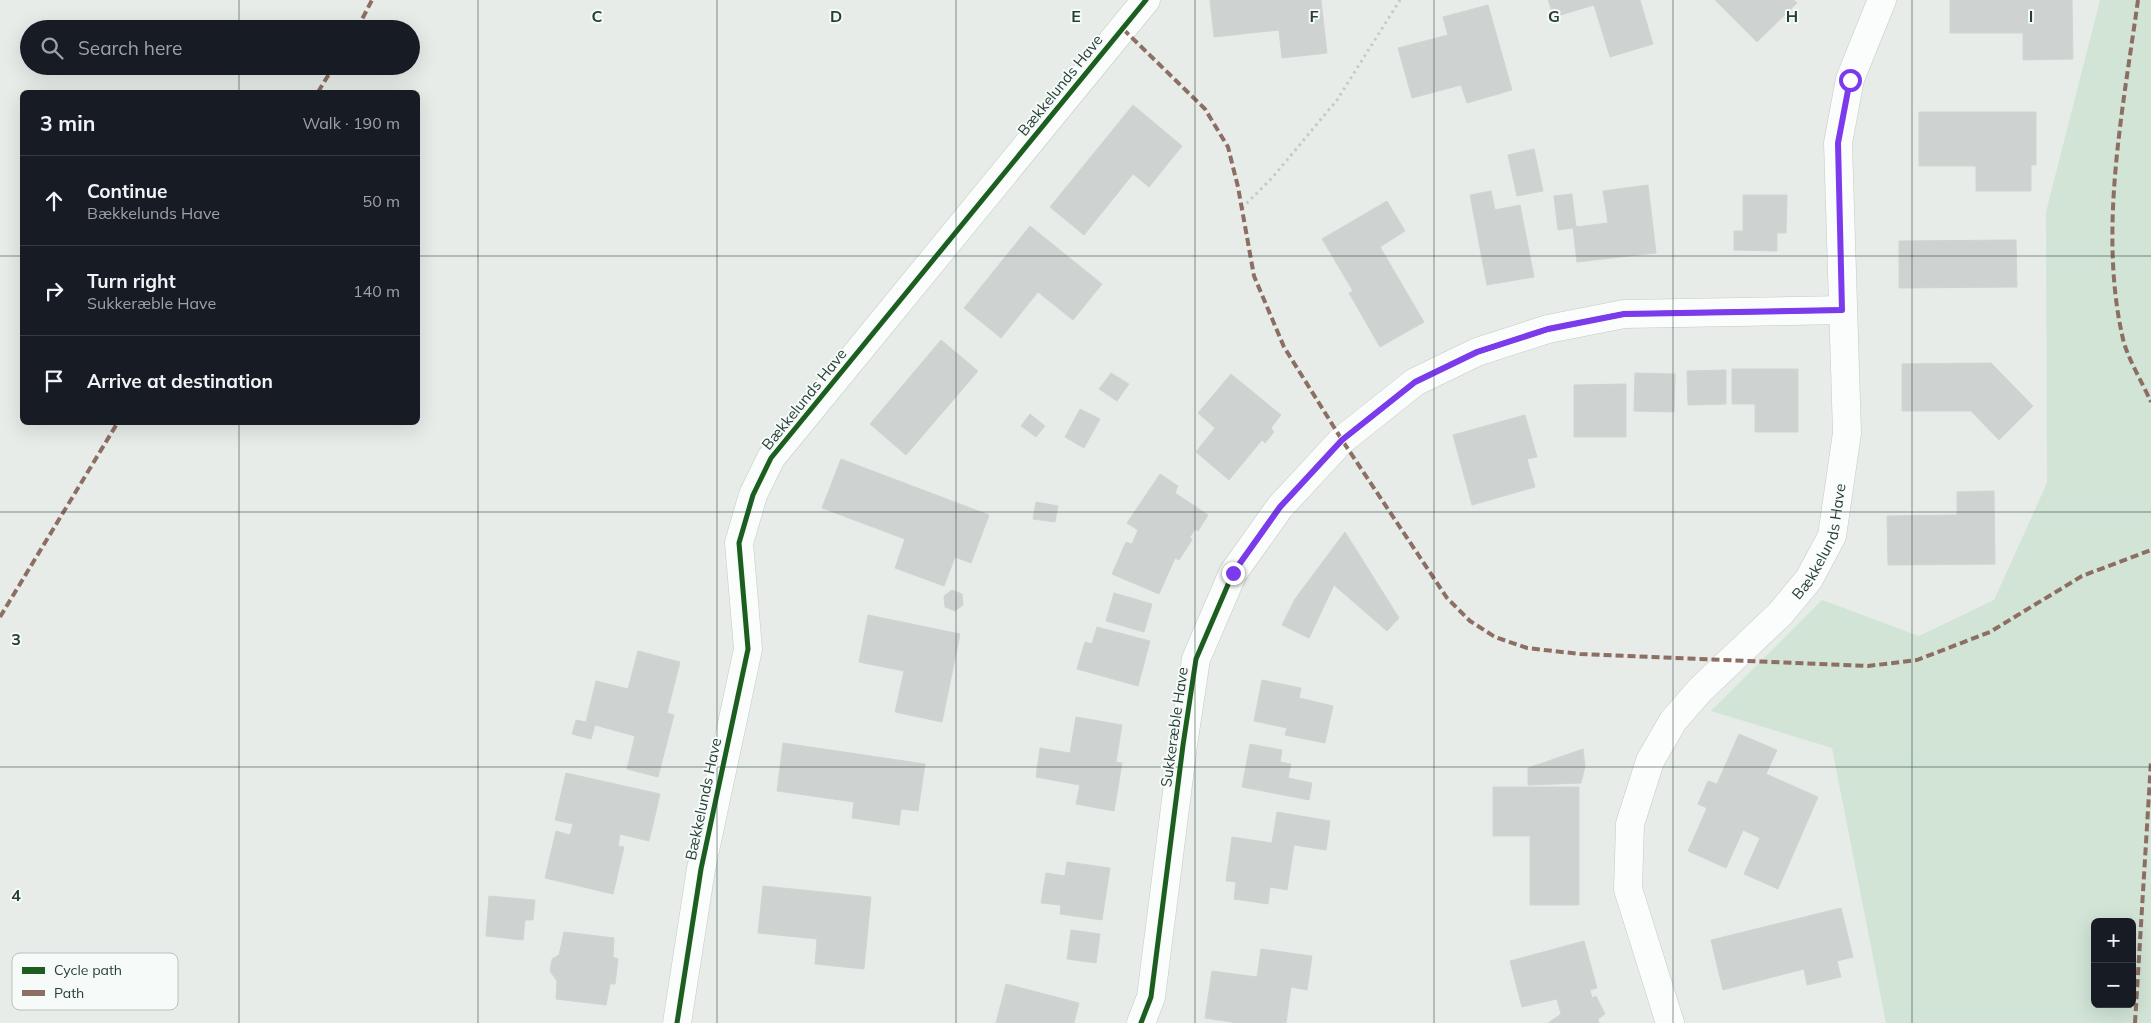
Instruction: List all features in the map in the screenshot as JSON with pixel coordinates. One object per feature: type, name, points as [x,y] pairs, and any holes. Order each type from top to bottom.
[{"type":"street","name":"Bækkelunds Have","points":[[677,1023],[701,869],[748,649],[739,543],[753,495],[771,458],[1146,0]]},
{"type":"street","name":"Bækkelunds Have","points":[[1670,1023],[1628,889],[1630,824],[1650,762],[1673,721],[1700,690],[1780,614],[1809,579],[1832,536],[1847,434],[1838,143],[1850,80],[1882,0]]},
{"type":"street","name":"Sukkeræble Have","points":[[1142,1023],[1151,997],[1183,744],[1196,659],[1233,573],[1280,507],[1342,440],[1415,382],[1477,352],[1548,329],[1624,314],[1842,310]]},
{"type":"path","points":[[1242,208],[1272,178],[1337,100],[1400,0]]},
{"type":"green space","points":[[2100,0],[2151,0],[2151,1023],[1886,1023],[1832,748],[1711,711],[1822,600],[1919,636],[1994,600],[2047,483],[2046,212]]},
{"type":"building","points":[[1210,0],[1321,0],[1327,53],[1282,58],[1279,30],[1214,37]]},
{"type":"building","points":[[1548,0],[1640,0],[1653,44],[1610,57],[1594,5],[1554,17]]},
{"type":"building","points":[[1715,0],[1794,0],[1797,3],[1757,42]]},
{"type":"building","points":[[1950,0],[2072,0],[2073,59],[2023,60],[2023,33],[1950,33]]},
{"type":"building","points":[[1488,5],[1512,90],[1467,103],[1461,85],[1412,98],[1398,48],[1448,35],[1443,17]]},
{"type":"building","points":[[1133,105],[1182,146],[1149,187],[1133,174],[1084,235],[1050,207]]},
{"type":"building","points":[[1919,112],[2036,112],[2036,165],[2031,165],[2031,191],[1976,191],[1976,166],[1919,166]]},
{"type":"building","points":[[1534,149],[1543,191],[1517,196],[1508,155]]},
{"type":"building","points":[[1648,185],[1656,253],[1577,262],[1573,228],[1558,230],[1554,196],[1572,194],[1576,227],[1608,223],[1603,191]]},
{"type":"building","points":[[1491,191],[1495,210],[1520,205],[1534,277],[1487,285],[1470,195]]},
{"type":"building","points":[[1743,195],[1787,195],[1786,233],[1777,233],[1777,251],[1734,250],[1734,231],[1743,231]]},
{"type":"building","points":[[1387,201],[1405,231],[1380,247],[1424,322],[1380,347],[1349,293],[1353,291],[1322,239]]},
{"type":"building","points":[[1030,226],[1102,284],[1073,320],[1038,292],[1001,338],[964,308]]},
{"type":"building","points":[[2016,240],[2017,287],[1899,288],[1899,241]]},
{"type":"building","points":[[941,340],[978,371],[906,455],[870,424]]},
{"type":"building","points":[[1991,363],[2033,406],[1999,440],[1971,411],[1902,411],[1902,364]]},
{"type":"building","points":[[1732,369],[1798,369],[1798,432],[1755,432],[1755,404],[1732,404]]},
{"type":"building","points":[[1726,370],[1726,404],[1688,405],[1687,371]]},
{"type":"building","points":[[1111,373],[1129,384],[1117,401],[1099,389]]},
{"type":"building","points":[[1635,373],[1675,374],[1674,412],[1634,411]]},
{"type":"building","points":[[1231,374],[1281,415],[1271,428],[1274,432],[1265,443],[1262,440],[1229,480],[1196,452],[1215,428],[1198,413]]},
{"type":"building","points":[[1626,384],[1626,437],[1574,437],[1574,385]]},
{"type":"building","points":[[1080,409],[1100,419],[1084,448],[1065,437]]},
{"type":"building","points":[[1030,414],[1045,426],[1036,437],[1021,426]]},
{"type":"building","points":[[1525,415],[1537,457],[1527,459],[1535,487],[1472,505],[1453,435]]},
{"type":"building","points":[[841,459],[989,515],[971,563],[955,557],[944,586],[895,568],[905,539],[822,508]]},
{"type":"building","points":[[1160,474],[1178,486],[1175,493],[1208,515],[1198,531],[1195,529],[1190,537],[1192,540],[1179,560],[1175,558],[1159,594],[1112,574],[1126,542],[1132,544],[1138,530],[1127,523]]},
{"type":"building","points":[[1994,491],[1995,564],[1888,565],[1887,516],[1957,515],[1957,492]]},
{"type":"building","points":[[1036,502],[1058,506],[1055,522],[1033,519]]},
{"type":"building","points":[[1345,532],[1399,618],[1387,631],[1334,585],[1309,638],[1282,625],[1295,599]]},
{"type":"building","points":[[952,590],[962,594],[963,605],[955,611],[945,607],[944,596]]},
{"type":"building","points":[[1114,593],[1152,604],[1144,632],[1106,621]]},
{"type":"building","points":[[868,615],[960,634],[942,722],[895,712],[904,671],[859,662]]},
{"type":"building","points":[[1097,627],[1150,641],[1138,686],[1077,669],[1085,642],[1092,644]]},
{"type":"building","points":[[638,651],[680,662],[667,713],[674,715],[658,777],[627,769],[635,736],[595,725],[591,739],[572,734],[576,720],[586,722],[596,681],[628,689]]},
{"type":"building","points":[[1262,680],[1301,688],[1299,698],[1333,706],[1325,743],[1285,735],[1287,728],[1254,721]]},
{"type":"building","points":[[1076,717],[1122,725],[1116,762],[1122,763],[1114,811],[1076,804],[1080,785],[1036,777],[1040,748],[1070,753]]},
{"type":"building","points":[[1739,734],[1777,750],[1766,774],[1818,797],[1778,889],[1744,874],[1760,838],[1743,830],[1726,868],[1688,851],[1707,808],[1698,804],[1708,781],[1717,784]]},
{"type":"building","points":[[783,743],[925,764],[918,811],[901,809],[899,825],[852,818],[854,802],[777,791]]},
{"type":"building","points":[[1250,744],[1282,750],[1280,762],[1291,764],[1288,778],[1312,783],[1309,800],[1242,787]]},
{"type":"building","points":[[1583,749],[1585,766],[1581,783],[1528,785],[1528,768]]},
{"type":"building","points":[[566,773],[660,794],[649,841],[620,834],[618,846],[624,847],[613,894],[545,878],[556,831],[570,835],[573,824],[555,820]]},
{"type":"building","points":[[1493,787],[1579,787],[1579,905],[1530,905],[1530,836],[1493,836]]},
{"type":"building","points":[[1277,812],[1330,821],[1326,850],[1294,845],[1287,890],[1270,887],[1268,904],[1234,899],[1236,882],[1226,881],[1232,837],[1272,843]]},
{"type":"building","points":[[1067,862],[1110,868],[1102,920],[1060,914],[1061,905],[1041,903],[1046,873],[1065,876]]},
{"type":"building","points":[[763,886],[871,897],[864,969],[815,964],[817,939],[758,933]]},
{"type":"building","points":[[489,896],[535,900],[533,920],[525,920],[523,940],[486,936]]},
{"type":"building","points":[[1841,908],[1853,957],[1837,961],[1841,977],[1807,985],[1804,969],[1723,990],[1711,940]]},
{"type":"building","points":[[1071,930],[1100,934],[1096,963],[1067,959]]},
{"type":"building","points":[[564,932],[614,938],[613,957],[618,959],[615,984],[610,984],[606,1005],[556,999],[557,981],[550,971],[552,959],[559,955]]},
{"type":"building","points":[[1584,941],[1597,988],[1590,990],[1592,998],[1596,996],[1605,1014],[1598,1019],[1599,1023],[1548,1023],[1561,1014],[1557,999],[1522,1007],[1510,961]]},
{"type":"building","points":[[1261,949],[1312,956],[1307,990],[1291,987],[1286,1023],[1238,1023],[1205,1018],[1212,971],[1257,977]]},
{"type":"building","points":[[1006,984],[1079,1003],[1074,1023],[996,1023]]},
{"type":"marked path","points":[[362,20],[372,0]]},
{"type":"marked path","points":[[2138,0],[2120,127],[2113,213],[2113,256],[2116,298],[2123,339],[2151,402]]},
{"type":"marked path","points":[[1123,29],[1205,109],[1228,147],[1238,187],[1254,276],[1284,347],[1342,440],[1447,598],[1470,621],[1495,637],[1527,648],[1580,654],[1868,666],[1917,660],[1990,632],[2082,576],[2151,550]]},
{"type":"marked path","points":[[319,90],[328,75]]},
{"type":"marked path","points":[[0,617],[116,425]]},
{"type":"marked path","points":[[2135,1023],[2151,761]]},
{"type":"cycle path","points":[[677,1023],[701,869],[748,649],[739,543],[753,495],[771,458],[1146,0]]},
{"type":"cycle path","points":[[1141,1023],[1151,997],[1183,745],[1196,659],[1233,573],[1280,507],[1342,440],[1415,382],[1477,352],[1548,329],[1624,314],[1842,310]]},
{"type":"route","points":[[1233,573],[1280,507],[1342,440],[1415,382],[1477,352],[1548,329],[1624,314],[1842,310],[1838,143],[1850,80]]}]
